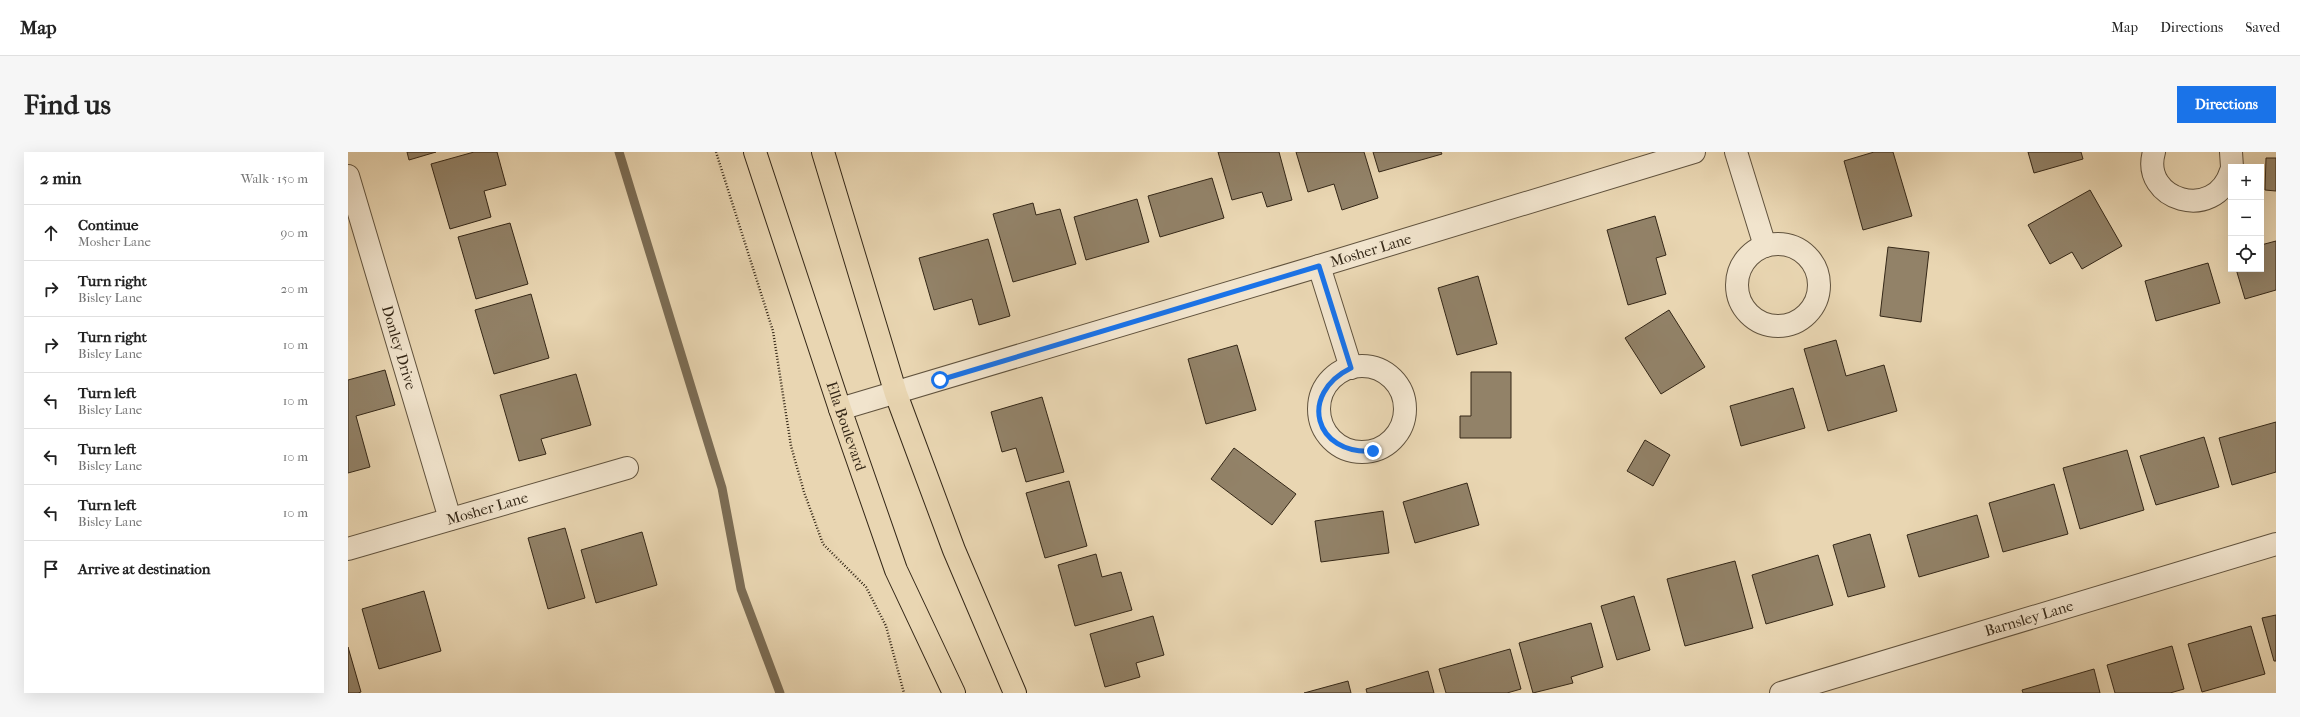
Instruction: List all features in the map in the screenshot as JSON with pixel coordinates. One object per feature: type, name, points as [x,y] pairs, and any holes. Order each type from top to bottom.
[{"type":"main road","name":"Ella Boulevard","points":[[755,152],[840,409],[896,570],[954,693]]},
{"type":"main road","points":[[823,152],[896,394],[954,550],[1016,693]]},
{"type":"street","name":"Mosher Lane","points":[[840,409],[896,394],[1694,152]]},
{"type":"street","points":[[1736,152],[1765,246]]},
{"type":"street","points":[[2154,152],[2154,173],[2161,187],[2174,197],[2189,201],[2204,200],[2218,192],[2228,180]]},
{"type":"street","points":[[2232,152],[2232,164]]},
{"type":"street","name":"Donley Drive","points":[[348,176],[450,519]]},
{"type":"street","points":[[1319,266],[1351,368]]},
{"type":"street","name":"Mosher Lane","points":[[348,549],[627,468]]},
{"type":"street","name":"Barnsley Lane","points":[[1781,693],[2276,544]]},
{"type":"path","points":[[716,152],[773,332],[791,446],[804,492],[823,544],[866,587],[886,626],[904,693]]},
{"type":"building","points":[[407,152],[436,152],[409,160]]},
{"type":"building","points":[[474,152],[497,152],[506,185],[484,191],[491,217],[450,229],[431,164]]},
{"type":"building","points":[[1218,152],[1279,152],[1292,200],[1267,207],[1262,192],[1232,200]]},
{"type":"building","points":[[1296,152],[1364,152],[1378,198],[1342,210],[1334,184],[1308,192]]},
{"type":"building","points":[[1373,152],[1441,152],[1442,154],[1379,172]]},
{"type":"building","points":[[1874,152],[1893,152],[1912,216],[1863,230],[1844,161]]},
{"type":"building","points":[[2028,152],[2081,152],[2083,159],[2034,173]]},
{"type":"building","points":[[2266,158],[2276,158],[2276,191],[2265,190]]},
{"type":"building","points":[[1212,178],[1224,218],[1160,237],[1148,196]]},
{"type":"building","points":[[2090,190],[2122,246],[2082,269],[2072,252],[2050,264],[2028,225]]},
{"type":"building","points":[[1137,199],[1149,242],[1086,260],[1074,217]]},
{"type":"building","points":[[1033,203],[1036,215],[1060,209],[1076,264],[1013,282],[993,214]]},
{"type":"building","points":[[1655,216],[1666,255],[1656,258],[1666,294],[1628,305],[1607,230]]},
{"type":"building","points":[[510,223],[528,284],[476,299],[458,237]]},
{"type":"building","points":[[988,239],[1010,316],[979,325],[972,299],[934,310],[919,258]]},
{"type":"building","points":[[2276,241],[2276,290],[2245,299],[2237,272],[2264,272],[2264,244]]},
{"type":"building","points":[[1888,247],[1929,252],[1921,322],[1880,316]]},
{"type":"building","points":[[2208,263],[2220,303],[2156,321],[2145,281]]},
{"type":"building","points":[[1478,276],[1497,344],[1457,355],[1438,288]]},
{"type":"building","points":[[531,294],[549,358],[494,374],[475,310]]},
{"type":"building","points":[[1669,310],[1705,367],[1661,394],[1625,338]]},
{"type":"building","points":[[1836,340],[1846,376],[1884,365],[1897,411],[1828,431],[1804,349]]},
{"type":"building","points":[[1237,345],[1256,410],[1206,424],[1188,359]]},
{"type":"building","points":[[385,370],[395,405],[356,416],[370,467],[348,473],[348,380]]},
{"type":"building","points":[[1471,372],[1511,372],[1511,438],[1460,438],[1460,416],[1471,416]]},
{"type":"building","points":[[576,374],[591,425],[541,439],[546,454],[519,461],[500,395]]},
{"type":"building","points":[[1793,388],[1805,428],[1741,446],[1730,406]]},
{"type":"building","points":[[1042,397],[1064,472],[1026,482],[1016,448],[1002,452],[991,412]]},
{"type":"building","points":[[2276,422],[2276,472],[2232,485],[2219,438]]},
{"type":"building","points":[[2204,437],[2219,487],[2156,505],[2140,456]]},
{"type":"building","points":[[1645,440],[1670,455],[1653,486],[1627,471]]},
{"type":"building","points":[[1234,448],[1296,494],[1272,525],[1211,479]]},
{"type":"building","points":[[2127,450],[2144,510],[2080,529],[2063,468]]},
{"type":"building","points":[[1069,481],[1087,546],[1045,558],[1026,493]]},
{"type":"building","points":[[1467,483],[1479,525],[1415,543],[1403,502]]},
{"type":"building","points":[[2054,484],[2068,534],[2003,552],[1989,503]]},
{"type":"building","points":[[1383,511],[1389,553],[1321,562],[1315,521]]},
{"type":"building","points":[[1977,515],[1989,557],[1919,577],[1907,535]]},
{"type":"building","points":[[565,528],[585,598],[548,609],[528,538]]},
{"type":"building","points":[[642,532],[657,585],[596,603],[581,550]]},
{"type":"building","points":[[1870,534],[1885,587],[1848,597],[1833,545]]},
{"type":"building","points":[[1096,554],[1102,577],[1121,572],[1132,610],[1075,626],[1058,565]]},
{"type":"building","points":[[1818,555],[1833,605],[1766,624],[1752,575]]},
{"type":"building","points":[[1735,561],[1753,628],[1685,646],[1667,579]]},
{"type":"building","points":[[424,591],[441,651],[379,669],[362,609]]},
{"type":"building","points":[[1634,596],[1650,650],[1617,660],[1601,606]]},
{"type":"building","points":[[2276,615],[2276,661],[2274,661],[2262,618]]},
{"type":"building","points":[[1153,616],[1164,655],[1136,663],[1140,677],[1105,687],[1090,634]]},
{"type":"building","points":[[1591,623],[1603,667],[1571,677],[1573,683],[1533,693],[1519,643]]},
{"type":"building","points":[[2251,626],[2265,674],[2202,692],[2188,644]]},
{"type":"building","points":[[2172,646],[2184,689],[2170,693],[2115,693],[2107,665]]},
{"type":"building","points":[[348,647],[361,692],[358,693],[348,693]]},
{"type":"building","points":[[1510,649],[1521,689],[1507,693],[1446,693],[1439,669]]},
{"type":"building","points":[[2094,669],[2100,693],[2023,693],[2022,690]]},
{"type":"building","points":[[1428,671],[1434,693],[1367,693],[1366,689]]},
{"type":"building","points":[[1348,681],[1351,693],[1304,693]]},
{"type":"waterway","points":[[619,152],[722,488],[741,589],[780,693]]},
{"type":"route","points":[[940,380],[1319,266],[1351,368],[1336,375],[1324,388],[1319,404],[1320,421],[1328,436],[1340,447],[1356,452],[1373,451]]}]
